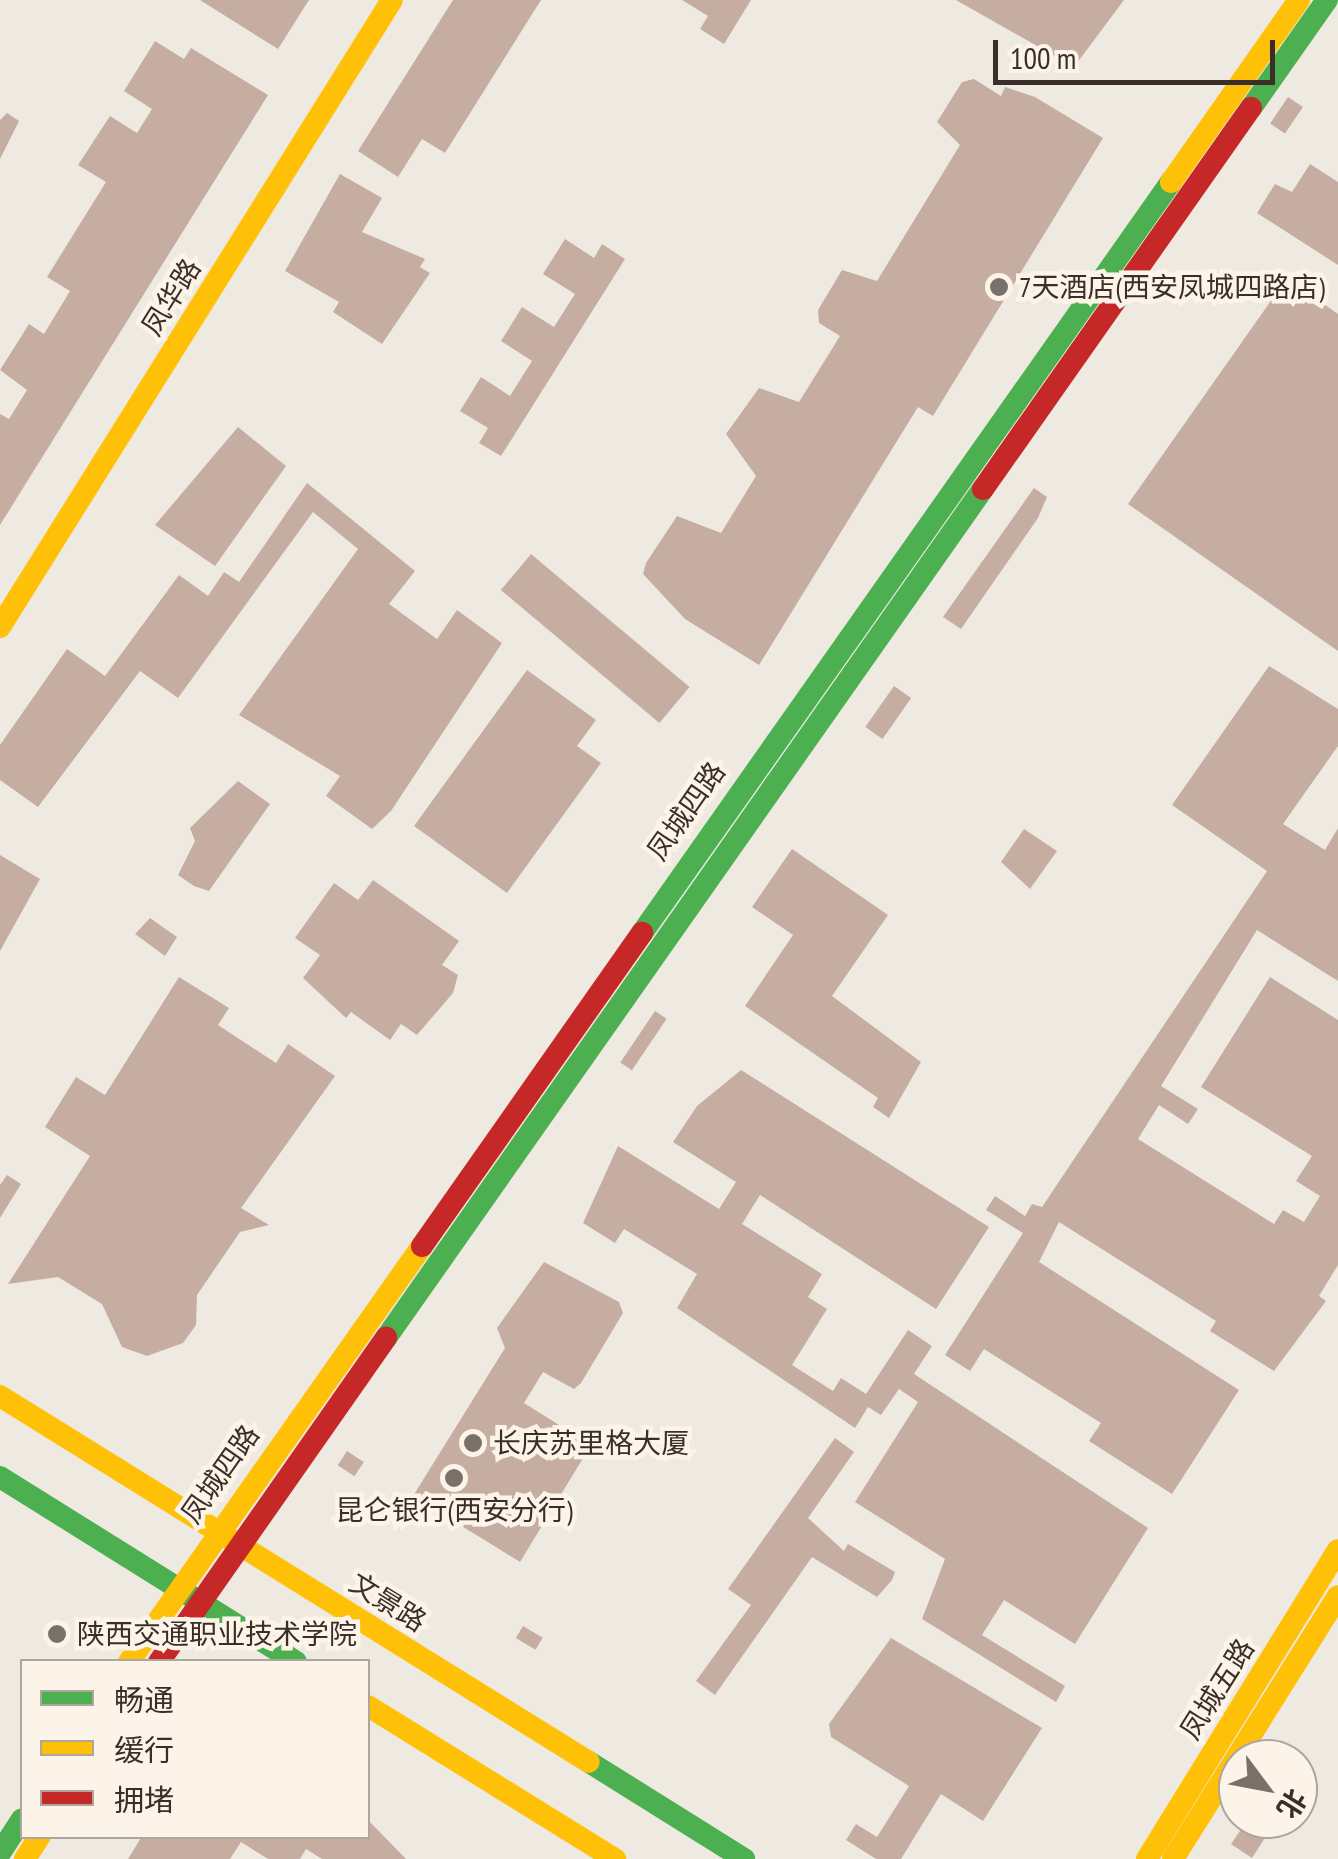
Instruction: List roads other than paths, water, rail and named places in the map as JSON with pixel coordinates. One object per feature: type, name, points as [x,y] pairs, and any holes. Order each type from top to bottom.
[{"type":"street","name":"凤华路","points":[[0,626],[392,0]]},
{"type":"street","name":"凤城四路","points":[[131,1659],[217,1530],[1299,0]]},
{"type":"street","name":"凤城四路","points":[[161,1659],[238,1544],[1327,0]]},
{"type":"street","name":"文景路","points":[[0,1396],[744,1859]]},
{"type":"street","points":[[0,1476],[291,1659]]},
{"type":"street","name":"凤城五路","points":[[1146,1859],[1338,1550]]},
{"type":"street","name":"凤城五路","points":[[1173,1859],[1338,1596]]},
{"type":"street","points":[[370,1707],[615,1859]]},
{"type":"street","points":[[0,1852],[20,1823]]},
{"type":"place","name":"7天酒店(西安凤城四路店)","points":[[999,287]]},
{"type":"place","name":"长庆苏里格大厦","points":[[473,1443]]},
{"type":"place","name":"昆仑银行(西安分行)","points":[[454,1478]]},
{"type":"place","name":"陕西交通职业技术学院","points":[[57,1634]]}]
